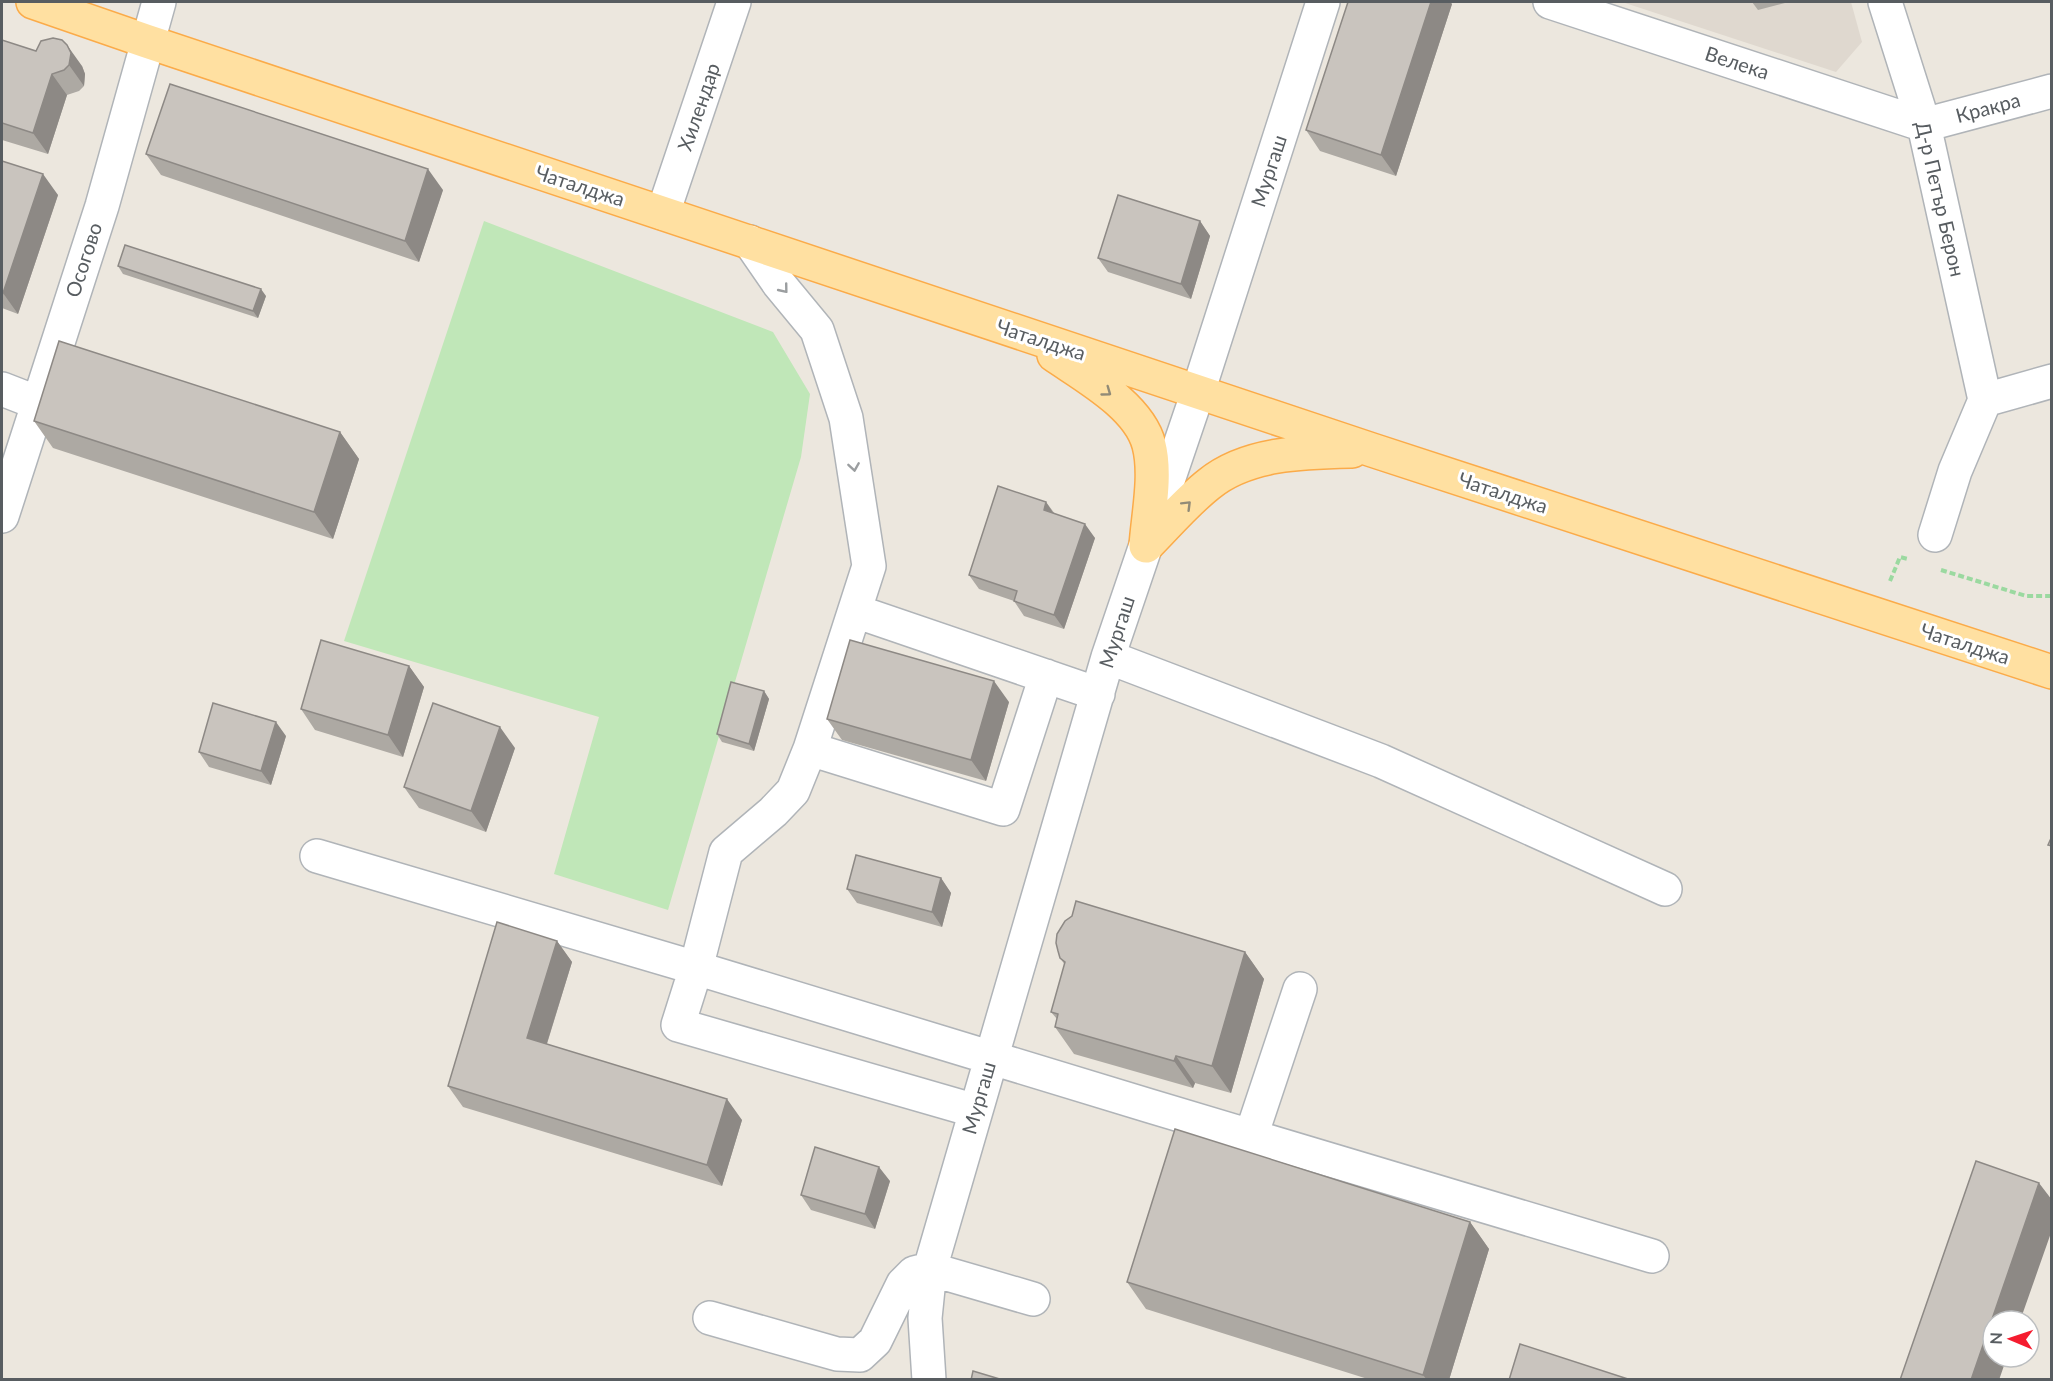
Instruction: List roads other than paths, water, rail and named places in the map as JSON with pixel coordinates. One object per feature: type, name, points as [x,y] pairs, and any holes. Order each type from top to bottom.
[{"type":"main road","name":"Чаталджа","points":[[33,2],[1372,450],[2052,672]]},
{"type":"main road","points":[[1025,334],[1117,399],[1142,427],[1149,446],[1152,471],[1146,546]]},
{"type":"main road","points":[[1146,546],[1208,484],[1248,463],[1323,451],[1372,450]]},
{"type":"street","name":"Осогово","points":[[2,516],[102,206],[142,67],[146,41],[159,2]]},
{"type":"street","name":"Хилендар","points":[[663,213],[734,2]]},
{"type":"street","name":"Мургаш","points":[[929,1380],[925,1318],[930,1269],[1108,657],[1198,392],[1323,2]]},
{"type":"street","name":"Велека","points":[[1550,2],[1924,125]]},
{"type":"street","name":"Д-р Петър Берон","points":[[1885,2],[1924,125],[1985,400]]},
{"type":"street","name":"Кракра","points":[[1924,125],[2052,91]]},
{"type":"street","points":[[750,242],[779,284],[817,330],[846,418],[869,566],[810,749],[793,791],[773,812],[726,852],[696,968],[678,1025],[976,1111]]},
{"type":"street","points":[[1935,535],[1955,471],[1985,400],[2052,381]]},
{"type":"street","points":[[2,389],[38,403]]},
{"type":"street","points":[[855,611],[1098,694]]},
{"type":"street","points":[[1108,657],[1381,760],[1665,889]]},
{"type":"street","points":[[810,749],[1003,809],[1046,676]]},
{"type":"street","points":[[317,856],[1652,1256]]},
{"type":"street","points":[[1251,1136],[1300,989]]},
{"type":"street","points":[[710,1318],[837,1354],[860,1355],[875,1341],[903,1284],[914,1273],[930,1269],[1033,1299]]}]
